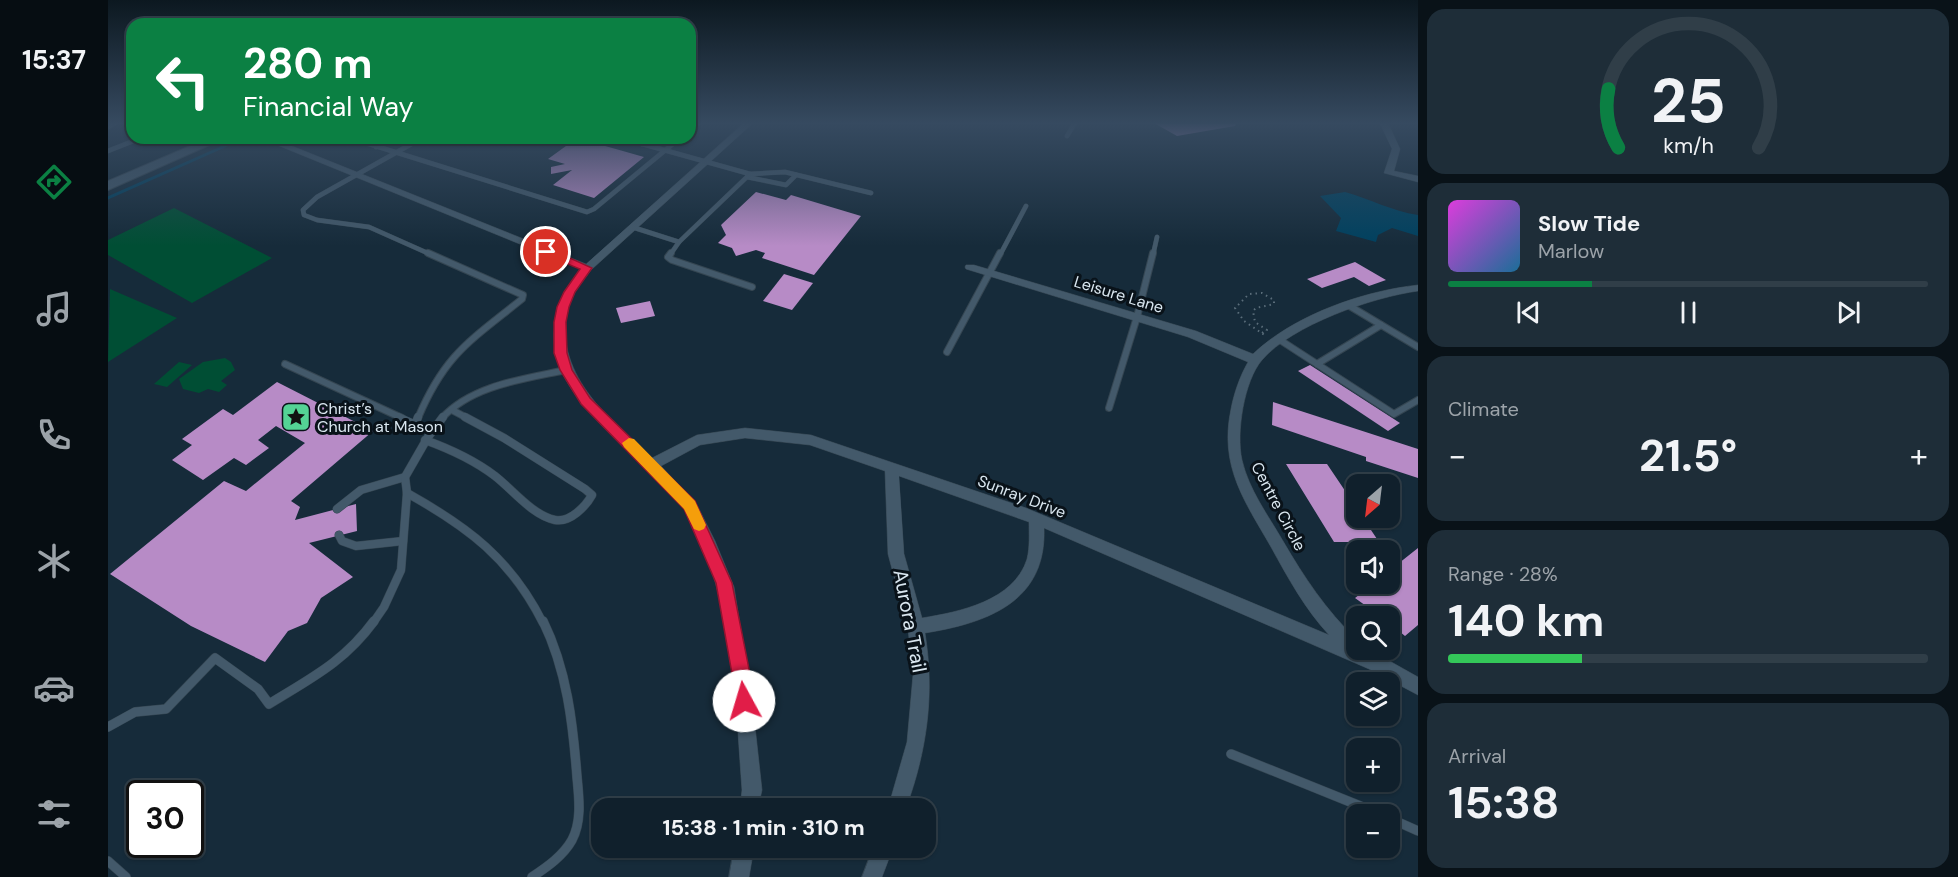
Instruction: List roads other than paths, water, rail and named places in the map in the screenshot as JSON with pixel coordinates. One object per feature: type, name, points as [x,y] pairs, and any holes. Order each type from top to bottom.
[{"type":"main road","points":[[108,177],[139,164]]},
{"type":"main road","points":[[108,186],[159,164]]},
{"type":"street","points":[[327,164],[587,268]]},
{"type":"street","points":[[704,164],[587,268],[570,292],[563,307],[560,322],[560,353],[566,370],[586,401],[690,505],[724,583],[743,679],[752,790],[751,798]]},
{"type":"street","points":[[1392,164],[1389,173],[1418,179]]},
{"type":"street","name":"Leisure Lane","points":[[970,267],[1213,341],[1256,360]]},
{"type":"street","name":"Centre Circle","points":[[1418,288],[1386,292],[1348,305],[1278,341],[1256,360],[1250,372],[1234,429],[1233,443],[1237,467],[1254,503],[1306,596],[1333,630],[1370,661],[1418,686]]},
{"type":"street","name":"Sunray Drive","points":[[651,465],[697,440],[745,433],[811,440],[1036,519],[1370,661]]},
{"type":"street","name":"Aurora Trail","points":[[892,467],[896,555],[915,627],[922,665],[922,700],[916,742],[900,798]]},
{"type":"street","points":[[915,627],[945,623],[1002,602],[1022,583],[1035,561],[1036,519]]},
{"type":"street","points":[[739,877],[742,858]]},
{"type":"street","points":[[872,877],[879,858]]},
{"type":"lane","points":[[378,164],[310,202],[303,210],[304,215],[315,220],[369,227],[523,295],[522,299],[463,347],[446,364],[432,385],[415,424]]},
{"type":"lane","points":[[432,164],[587,212],[594,209],[648,164]]},
{"type":"lane","points":[[712,164],[786,185],[796,175]]},
{"type":"lane","points":[[752,287],[668,257],[679,242],[748,175],[771,172],[796,175],[871,193]]},
{"type":"lane","points":[[947,352],[1026,206]]},
{"type":"lane","points":[[632,226],[679,242]]},
{"type":"lane","points":[[1109,408],[1137,317],[1157,237]]},
{"type":"lane","points":[[1348,305],[1418,347]]},
{"type":"lane","points":[[1317,364],[1382,325]]},
{"type":"lane","points":[[1278,341],[1394,414],[1418,400]]},
{"type":"lane","points":[[285,364],[431,432]]},
{"type":"lane","points":[[108,727],[129,712],[152,708],[166,709],[215,658],[258,689],[269,704],[342,658],[360,640],[392,593],[401,570],[407,493],[405,477],[431,432],[462,401],[482,392],[566,370]]},
{"type":"lane","points":[[425,440],[458,452],[495,476],[544,514],[556,520],[564,519],[589,502],[592,495],[585,489],[504,438],[452,410]]},
{"type":"lane","points":[[337,509],[361,490],[405,477]]},
{"type":"lane","points":[[407,493],[461,523],[498,555],[533,600],[560,659],[576,742],[579,816],[572,839],[556,860],[532,877]]},
{"type":"lane","points":[[339,536],[342,541],[356,546],[403,541]]},
{"type":"lane","points":[[1231,754],[1355,804]]},
{"type":"lane","points":[[1400,823],[1418,831]]},
{"type":"lane","points":[[108,861],[126,877]]},
{"type":"water","points":[[1345,192],[1399,211],[1418,215],[1418,236],[1392,228],[1378,235],[1376,242],[1336,231],[1341,218],[1320,196]]},
{"type":"waterway","points":[[108,198],[185,164]]},
{"type":"place","name":"Christ’s Church at Mason","points":[[296,417]]}]
